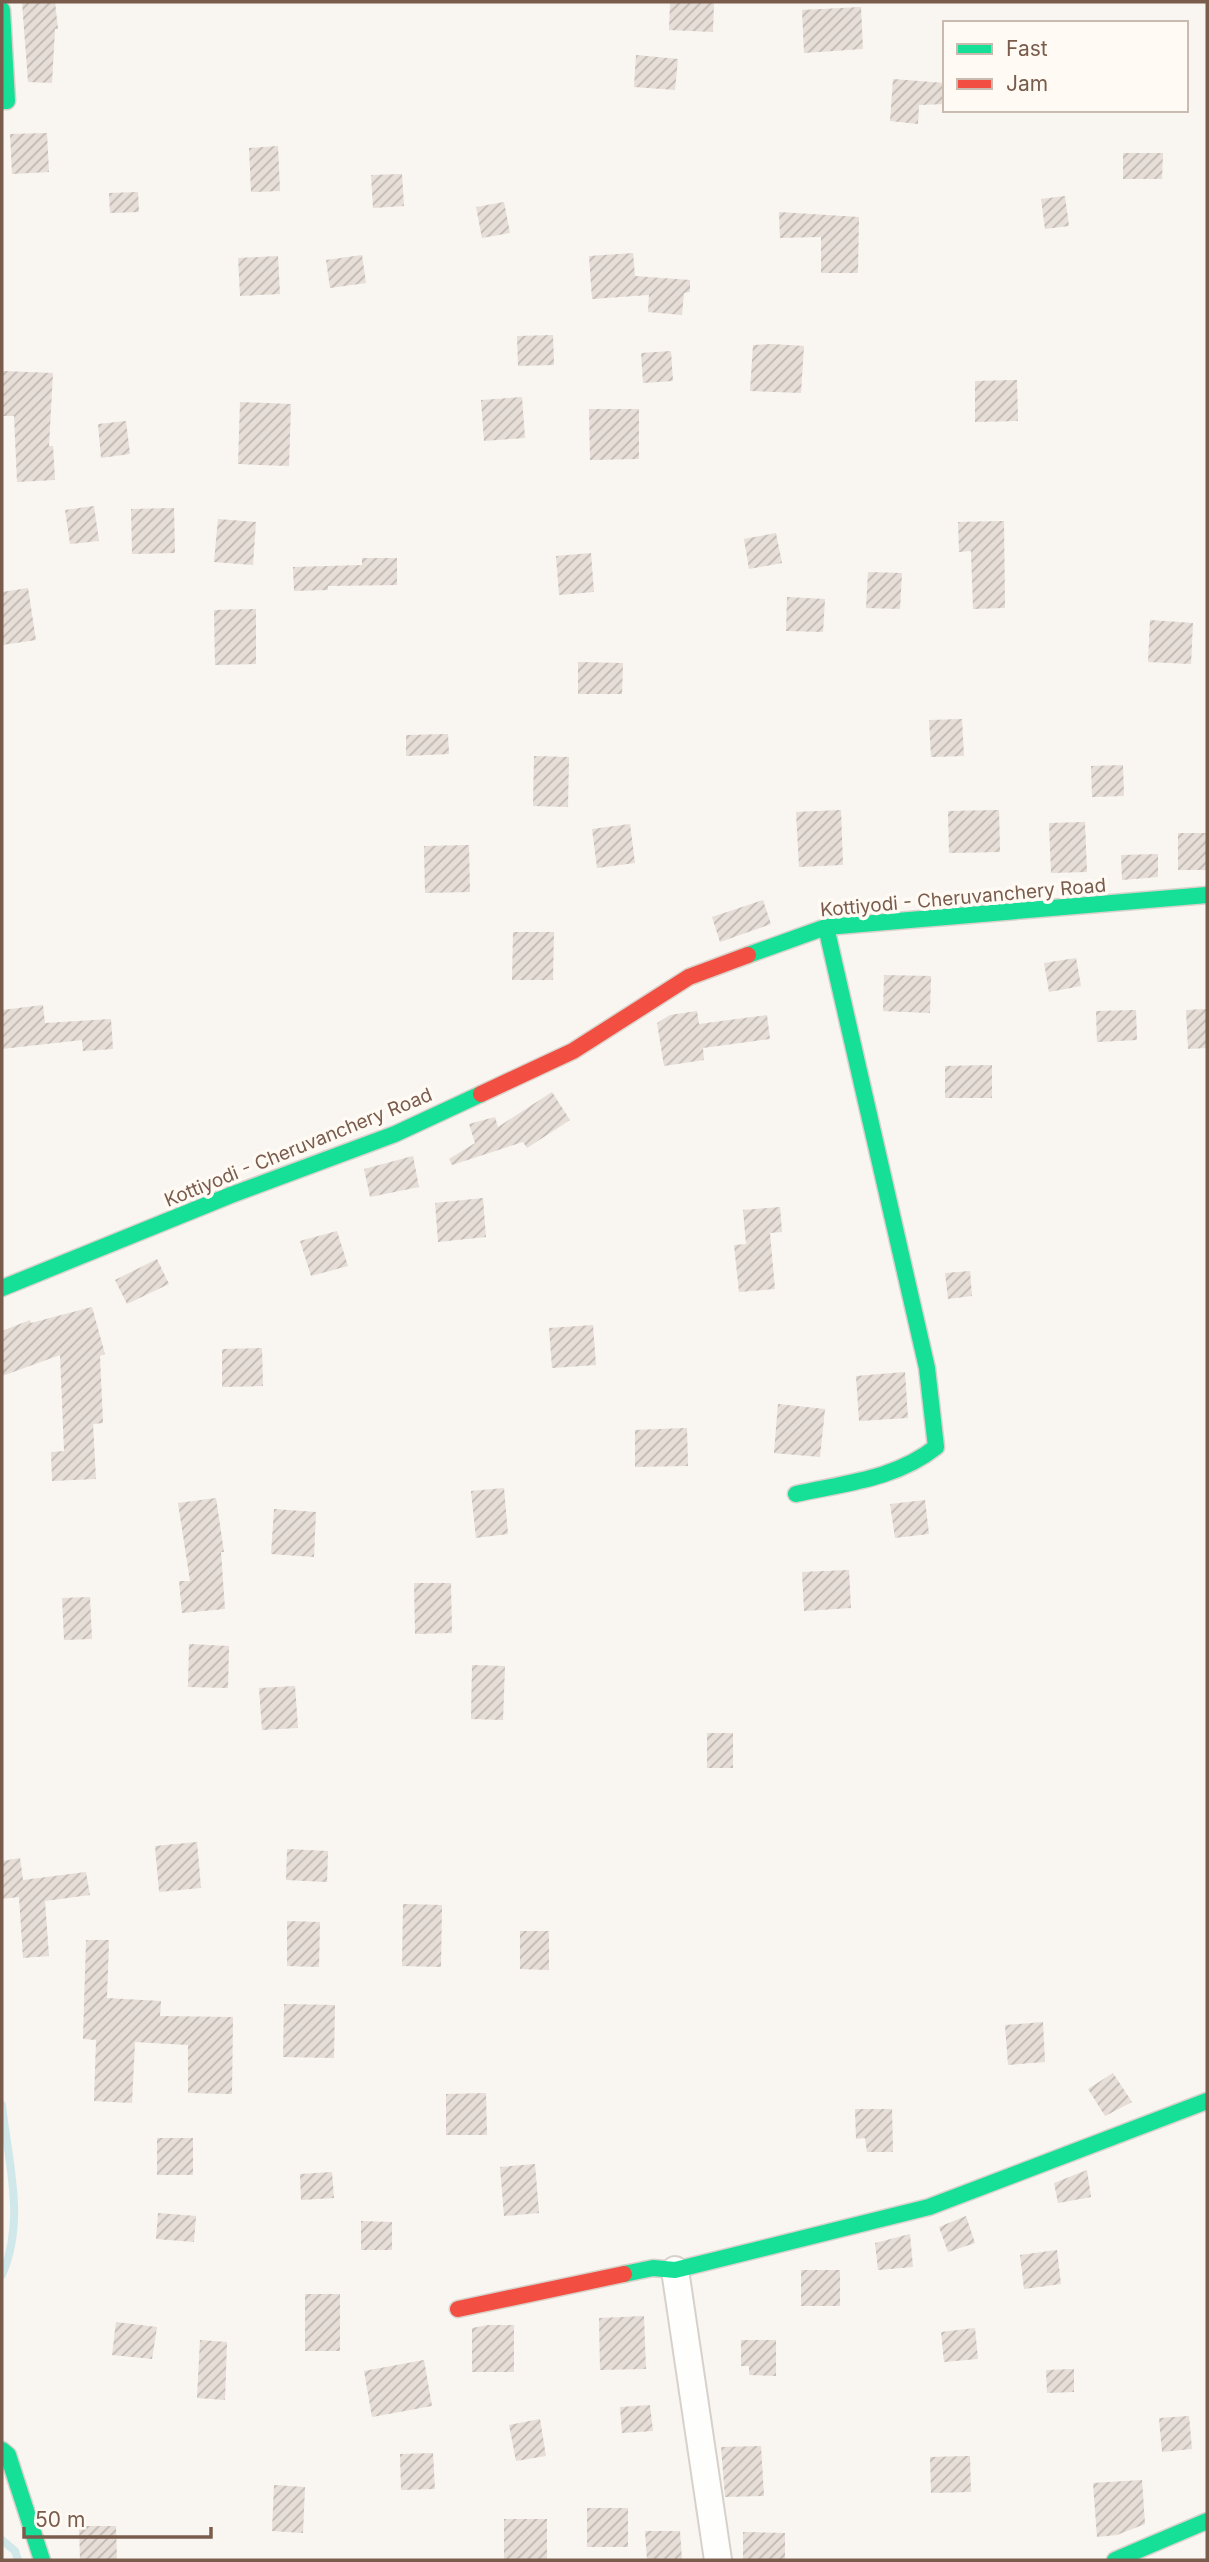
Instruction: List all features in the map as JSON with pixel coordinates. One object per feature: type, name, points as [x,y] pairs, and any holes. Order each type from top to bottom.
[{"type":"street","points":[[2,10],[6,101],[2,101]]},
{"type":"street","name":"Kottiyodi - Cheruvanchery Road","points":[[2,1288],[231,1195],[395,1135],[573,1051],[689,977],[826,926],[1207,895]]},
{"type":"street","points":[[796,1494],[899,1470],[923,1459],[936,1447],[927,1368],[826,926]]},
{"type":"street","points":[[458,2309],[653,2268],[675,2270],[929,2207],[1207,2102]]},
{"type":"street","points":[[675,2270],[718,2560]]},
{"type":"street","points":[[2,2450],[8,2455],[42,2560]]},
{"type":"street","points":[[1115,2560],[1207,2521]]},
{"type":"building","points":[[22,2],[55,2],[58,29],[55,29],[52,83],[28,82]]},
{"type":"building","points":[[670,2],[714,2],[713,32],[669,30]]},
{"type":"building","points":[[861,7],[863,49],[804,53],[802,10]]},
{"type":"building","points":[[636,55],[678,59],[675,90],[634,87]]},
{"type":"building","points":[[893,79],[943,83],[943,104],[919,105],[918,124],[890,121]]},
{"type":"building","points":[[47,133],[49,172],[12,174],[10,134]]},
{"type":"building","points":[[278,146],[280,191],[251,192],[249,148]]},
{"type":"building","points":[[1123,153],[1163,153],[1162,179],[1123,179]]},
{"type":"building","points":[[402,174],[404,206],[373,208],[371,175]]},
{"type":"building","points":[[138,192],[139,212],[110,213],[109,193]]},
{"type":"building","points":[[1065,196],[1069,226],[1045,229],[1041,199]]},
{"type":"building","points":[[504,202],[510,233],[482,238],[476,207]]},
{"type":"building","points":[[779,212],[859,217],[858,273],[821,273],[821,237],[780,238]]},
{"type":"building","points":[[633,253],[635,276],[690,280],[690,292],[684,293],[682,315],[648,312],[649,295],[592,299],[589,256]]},
{"type":"building","points":[[362,255],[366,283],[330,288],[326,260]]},
{"type":"building","points":[[278,256],[280,294],[240,296],[238,258]]},
{"type":"building","points":[[553,335],[554,365],[518,366],[517,336]]},
{"type":"building","points":[[753,345],[804,346],[801,393],[750,391]]},
{"type":"building","points":[[671,351],[673,381],[643,383],[641,353]]},
{"type":"building","points":[[3,371],[53,373],[49,446],[53,446],[55,480],[17,482],[14,416],[2,416]]},
{"type":"building","points":[[1017,380],[1018,421],[975,422],[975,381]]},
{"type":"building","points":[[522,397],[525,438],[484,441],[481,400]]},
{"type":"building","points":[[240,402],[291,404],[289,466],[238,464]]},
{"type":"building","points":[[589,409],[639,409],[639,459],[590,460]]},
{"type":"building","points":[[126,421],[130,454],[101,458],[98,424]]},
{"type":"building","points":[[94,506],[99,541],[70,544],[65,510]]},
{"type":"building","points":[[174,508],[175,553],[132,554],[131,509]]},
{"type":"building","points":[[218,519],[256,522],[253,565],[214,562]]},
{"type":"building","points":[[1004,521],[1005,608],[973,609],[971,551],[959,552],[958,522]]},
{"type":"building","points":[[776,533],[782,563],[749,569],[744,539]]},
{"type":"building","points":[[591,553],[594,592],[559,595],[556,556]]},
{"type":"building","points":[[362,558],[397,558],[397,585],[328,586],[328,590],[294,591],[293,567],[362,565]]},
{"type":"building","points":[[868,572],[902,573],[900,609],[866,608]]},
{"type":"building","points":[[28,588],[36,640],[2,645],[2,592]]},
{"type":"building","points":[[787,597],[825,599],[823,632],[786,631]]},
{"type":"building","points":[[256,609],[256,664],[215,665],[214,610]]},
{"type":"building","points":[[1150,620],[1193,623],[1191,664],[1148,662]]},
{"type":"building","points":[[578,662],[623,663],[622,694],[578,694]]},
{"type":"building","points":[[962,719],[964,756],[931,757],[929,720]]},
{"type":"building","points":[[448,734],[449,754],[406,756],[406,735]]},
{"type":"building","points":[[534,756],[569,757],[568,807],[533,806]]},
{"type":"building","points":[[1123,765],[1124,796],[1092,797],[1091,766]]},
{"type":"building","points":[[841,810],[843,865],[799,867],[796,812]]},
{"type":"building","points":[[999,810],[1000,852],[949,853],[948,811]]},
{"type":"building","points":[[1085,822],[1087,872],[1051,873],[1049,823]]},
{"type":"building","points":[[630,824],[635,863],[597,868],[592,829]]},
{"type":"building","points":[[1178,833],[1207,833],[1207,870],[1178,870]]},
{"type":"building","points":[[469,845],[470,892],[425,893],[424,846]]},
{"type":"building","points":[[1158,854],[1158,877],[1122,880],[1121,855]]},
{"type":"building","points":[[763,900],[771,924],[720,942],[712,917]]},
{"type":"building","points":[[513,932],[554,932],[553,980],[512,980]]},
{"type":"building","points":[[1076,958],[1081,986],[1049,992],[1044,963]]},
{"type":"building","points":[[884,975],[931,976],[930,1013],[883,1011]]},
{"type":"building","points":[[43,1005],[45,1023],[111,1019],[113,1049],[83,1051],[82,1040],[2,1049],[2,1010]]},
{"type":"building","points":[[1207,1009],[1207,1048],[1188,1049],[1186,1010]]},
{"type":"building","points":[[1136,1010],[1137,1040],[1097,1042],[1096,1011]]},
{"type":"building","points":[[697,1011],[699,1024],[767,1015],[770,1039],[703,1048],[704,1060],[664,1066],[657,1023],[670,1015]]},
{"type":"building","points":[[992,1065],[992,1098],[945,1098],[945,1066]]},
{"type":"building","points":[[552,1092],[570,1120],[527,1148],[523,1142],[452,1165],[449,1159],[475,1143],[469,1124],[495,1117],[498,1127]]},
{"type":"building","points":[[413,1156],[419,1187],[370,1197],[364,1169]]},
{"type":"building","points":[[483,1198],[486,1237],[438,1242],[435,1203]]},
{"type":"building","points":[[780,1207],[782,1232],[770,1233],[775,1289],[739,1292],[734,1245],[746,1244],[743,1210]]},
{"type":"building","points":[[337,1231],[348,1266],[311,1276],[300,1241]]},
{"type":"building","points":[[157,1259],[169,1284],[127,1304],[115,1280]]},
{"type":"building","points":[[970,1271],[972,1296],[948,1299],[945,1273]]},
{"type":"building","points":[[92,1307],[105,1354],[100,1356],[103,1423],[93,1424],[96,1479],[52,1481],[51,1452],[64,1451],[60,1355],[2,1376],[2,1331],[30,1320],[31,1323]]},
{"type":"building","points":[[593,1325],[596,1365],[552,1368],[549,1328]]},
{"type":"building","points":[[262,1348],[263,1386],[222,1387],[222,1349]]},
{"type":"building","points":[[905,1372],[908,1418],[859,1421],[856,1376]]},
{"type":"building","points":[[778,1404],[825,1409],[820,1457],[774,1453]]},
{"type":"building","points":[[687,1428],[688,1466],[635,1467],[635,1430]]},
{"type":"building","points":[[504,1488],[508,1534],[476,1538],[471,1491]]},
{"type":"building","points":[[216,1498],[224,1552],[221,1552],[225,1609],[182,1613],[179,1581],[190,1581],[178,1503]]},
{"type":"building","points":[[925,1500],[929,1534],[895,1538],[890,1504]]},
{"type":"building","points":[[274,1509],[316,1512],[314,1557],[271,1554]]},
{"type":"building","points":[[849,1570],[851,1608],[804,1611],[802,1572]]},
{"type":"building","points":[[414,1583],[451,1583],[452,1633],[415,1634]]},
{"type":"building","points":[[90,1597],[92,1639],[64,1640],[62,1598]]},
{"type":"building","points":[[189,1644],[229,1646],[228,1688],[188,1687]]},
{"type":"building","points":[[472,1665],[505,1666],[503,1720],[471,1719]]},
{"type":"building","points":[[295,1686],[298,1728],[262,1730],[259,1688]]},
{"type":"building","points":[[707,1733],[733,1733],[733,1768],[707,1768]]},
{"type":"building","points":[[197,1842],[201,1888],[159,1892],[155,1846]]},
{"type":"building","points":[[287,1849],[328,1851],[327,1882],[286,1880]]},
{"type":"building","points":[[20,1858],[23,1880],[86,1872],[90,1895],[45,1901],[49,1956],[23,1958],[19,1897],[2,1899],[2,1861]]},
{"type":"building","points":[[403,1904],[442,1905],[441,1967],[402,1966]]},
{"type":"building","points":[[287,1921],[320,1922],[319,1967],[287,1966]]},
{"type":"building","points":[[520,1931],[549,1931],[549,1970],[520,1969]]},
{"type":"building","points":[[86,1940],[109,1940],[107,1998],[161,2001],[160,2016],[233,2017],[232,2094],[188,2093],[188,2045],[135,2042],[132,2103],[94,2101],[96,2040],[83,2039]]},
{"type":"building","points":[[284,2004],[335,2005],[334,2058],[283,2057]]},
{"type":"building","points":[[1043,2022],[1045,2062],[1008,2065],[1005,2025]]},
{"type":"building","points":[[1113,2073],[1132,2102],[1105,2116],[1088,2089]]},
{"type":"building","points":[[486,2093],[487,2135],[446,2135],[446,2094]]},
{"type":"building","points":[[855,2109],[892,2109],[893,2152],[867,2152],[865,2138],[856,2139]]},
{"type":"building","points":[[157,2138],[193,2138],[193,2175],[157,2175]]},
{"type":"building","points":[[535,2164],[539,2213],[504,2216],[500,2167]]},
{"type":"building","points":[[1087,2170],[1091,2197],[1058,2203],[1054,2183]]},
{"type":"building","points":[[332,2172],[334,2198],[301,2200],[300,2174]]},
{"type":"building","points":[[158,2213],[196,2216],[194,2242],[156,2239]]},
{"type":"building","points":[[966,2216],[975,2243],[948,2252],[939,2227]]},
{"type":"building","points":[[361,2221],[392,2222],[392,2250],[361,2250]]},
{"type":"building","points":[[910,2234],[913,2267],[878,2270],[875,2243]]},
{"type":"building","points":[[1057,2250],[1061,2284],[1024,2289],[1020,2255]]},
{"type":"building","points":[[801,2270],[840,2270],[840,2306],[801,2306]]},
{"type":"building","points":[[305,2294],[340,2294],[340,2351],[305,2351]]},
{"type":"building","points":[[644,2316],[646,2369],[600,2370],[599,2318]]},
{"type":"building","points":[[116,2322],[157,2327],[152,2359],[112,2355]]},
{"type":"building","points":[[514,2325],[514,2372],[472,2372],[472,2328]]},
{"type":"building","points":[[975,2328],[978,2359],[944,2362],[941,2332]]},
{"type":"building","points":[[200,2340],[227,2342],[225,2400],[197,2398]]},
{"type":"building","points":[[741,2340],[776,2340],[776,2376],[749,2375],[749,2366],[741,2366]]},
{"type":"building","points":[[424,2360],[432,2406],[372,2417],[364,2371]]},
{"type":"building","points":[[1074,2369],[1074,2392],[1047,2393],[1046,2370]]},
{"type":"building","points":[[650,2405],[653,2431],[622,2433],[620,2407]]},
{"type":"building","points":[[1189,2416],[1192,2449],[1162,2452],[1159,2418]]},
{"type":"building","points":[[540,2419],[546,2456],[516,2461],[509,2425]]},
{"type":"building","points":[[761,2446],[764,2496],[725,2497],[721,2447]]},
{"type":"building","points":[[433,2453],[435,2489],[401,2490],[400,2454]]},
{"type":"building","points":[[970,2456],[971,2492],[931,2493],[930,2457]]},
{"type":"building","points":[[1142,2480],[1145,2524],[1117,2535],[1097,2537],[1093,2483]]},
{"type":"building","points":[[274,2485],[305,2487],[303,2533],[272,2531]]},
{"type":"building","points":[[587,2508],[628,2508],[628,2547],[587,2547]]},
{"type":"building","points":[[504,2519],[547,2519],[547,2560],[504,2560]]},
{"type":"building","points":[[79,2526],[116,2526],[117,2560],[80,2560]]},
{"type":"building","points":[[645,2531],[680,2531],[682,2560],[647,2560]]},
{"type":"building","points":[[743,2532],[785,2533],[785,2560],[743,2560]]},
{"type":"waterway","points":[[2,2105],[14,2212],[13,2233],[2,2275]]},
{"type":"waterway","points":[[2,2540],[15,2551],[18,2560]]},
{"type":"traffic: fast","points":[[2,10],[7,101],[2,101]]},
{"type":"traffic: fast","points":[[748,955],[826,927],[1207,895]]},
{"type":"traffic: fast","points":[[796,1494],[887,1473],[921,1458],[936,1447],[927,1368],[826,927]]},
{"type":"traffic: fast","points":[[2,1288],[231,1195],[395,1134],[481,1094]]},
{"type":"traffic: fast","points":[[624,2274],[653,2268],[675,2270],[929,2207],[1207,2101]]},
{"type":"traffic: fast","points":[[2,2450],[8,2455],[42,2560]]},
{"type":"traffic: fast","points":[[1115,2560],[1207,2521]]},
{"type":"traffic: jam","points":[[481,1094],[573,1051],[689,977],[748,955]]},
{"type":"traffic: jam","points":[[458,2309],[624,2274]]}]
